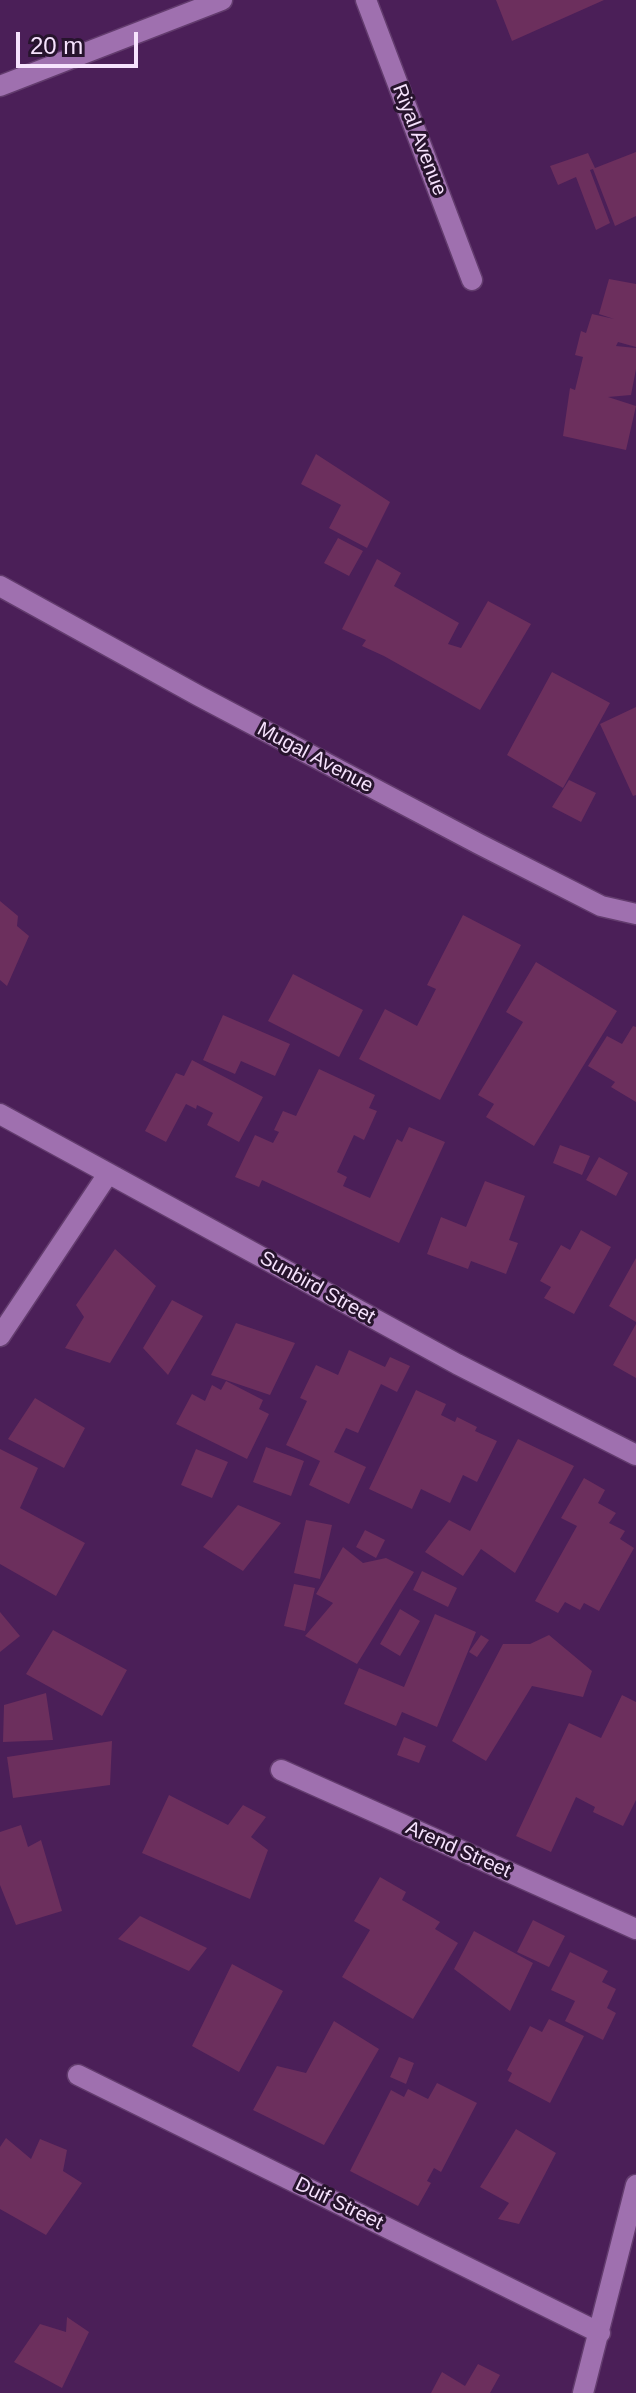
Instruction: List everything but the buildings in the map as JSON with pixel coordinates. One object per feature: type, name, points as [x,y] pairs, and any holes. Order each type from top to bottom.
[{"type":"street","points":[[0,86],[222,0]]},
{"type":"street","name":"Riyal Avenue","points":[[366,0],[472,280]]},
{"type":"street","name":"Mugal Avenue","points":[[0,586],[199,696],[479,844],[601,906],[636,914]]},
{"type":"street","name":"Sunbird Street","points":[[0,1114],[457,1364],[636,1455]]},
{"type":"street","points":[[0,1336],[108,1174]]},
{"type":"street","name":"Arend Street","points":[[281,1770],[636,1929]]},
{"type":"street","name":"Duif Street","points":[[78,2075],[600,2333]]},
{"type":"street","points":[[583,2393],[636,2185]]}]
